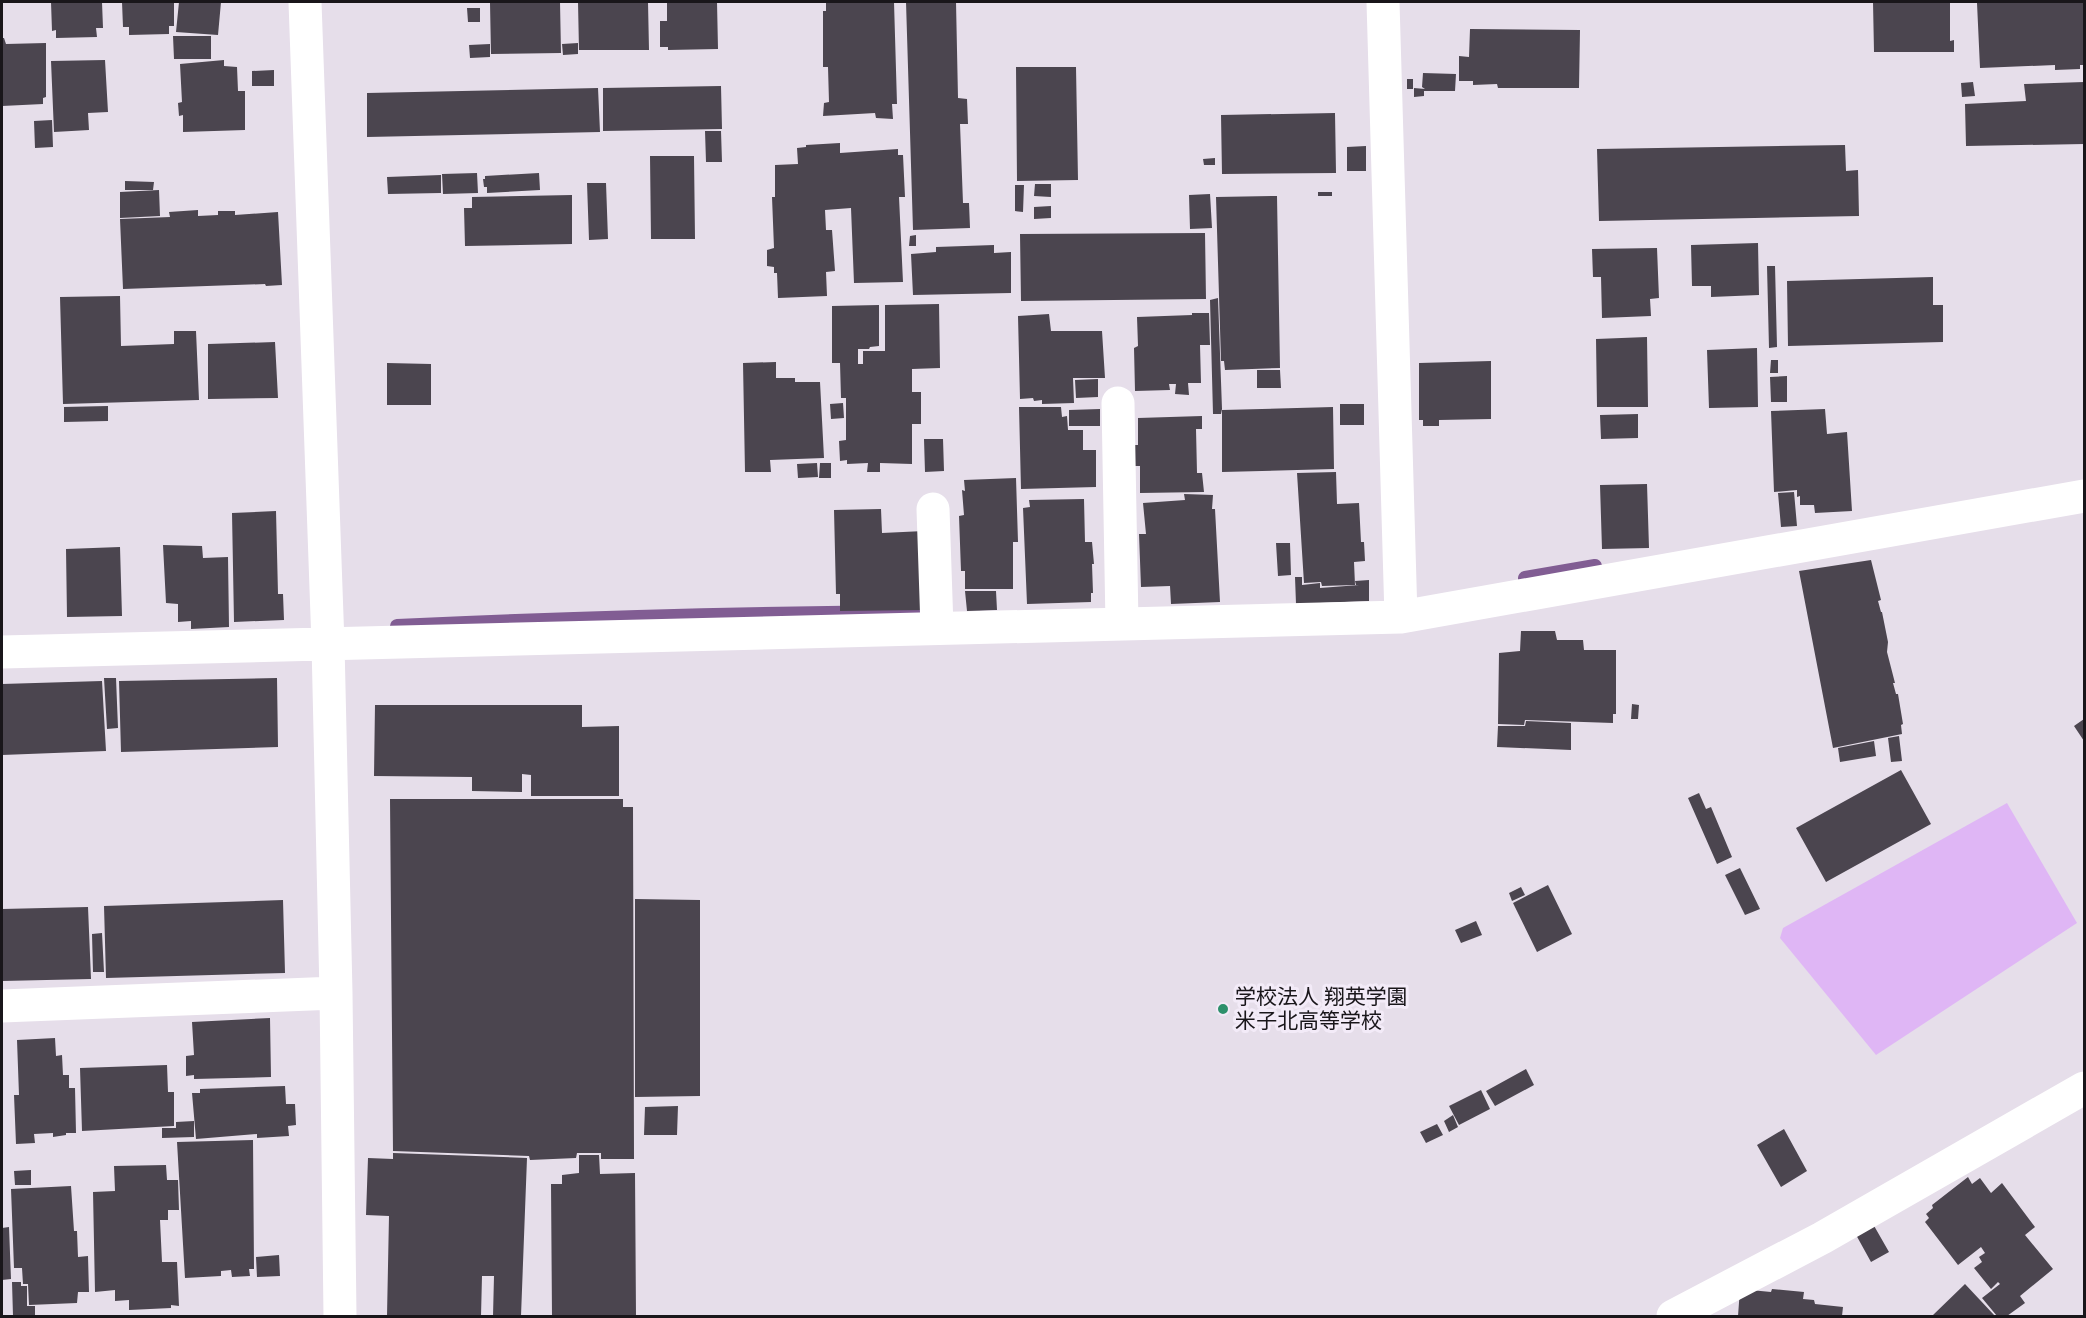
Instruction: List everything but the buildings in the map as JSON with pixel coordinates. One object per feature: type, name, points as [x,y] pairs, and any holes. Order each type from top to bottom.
[{"type":"street","points":[[305,2],[328,644],[340,1317]]},
{"type":"street","points":[[1383,2],[1401,617]]},
{"type":"street","points":[[1118,404],[1122,624]]},
{"type":"street","points":[[2,652],[1401,617],[2085,496]]},
{"type":"street","points":[[933,509],[937,628]]},
{"type":"street","points":[[2,1006],[336,993]]},
{"type":"street","points":[[1673,1317],[1822,1238],[2083,1091]]},
{"type":"shaded area","points":[[2007,803],[2077,923],[1876,1055],[1780,938],[1783,928]]},
{"type":"waterway","points":[[1525,578],[1595,566]]},
{"type":"waterway","points":[[397,626],[661,616],[925,612]]},
{"type":"place","name":"学校法人 翔英学園 米子北高等学校","points":[[1223,1009]]}]
